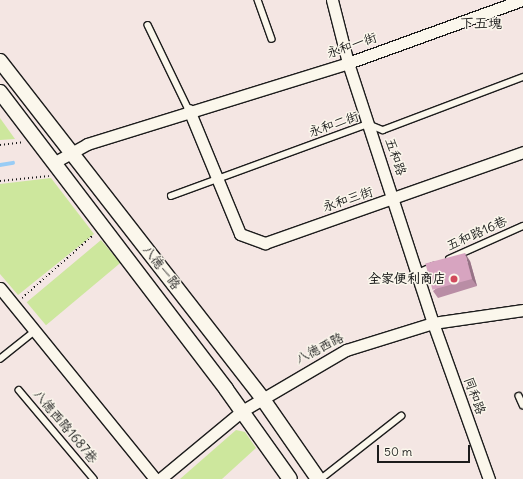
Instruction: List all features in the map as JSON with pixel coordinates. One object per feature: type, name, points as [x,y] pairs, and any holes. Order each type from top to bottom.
[{"type":"street","name":"五和路","points":[[332,0],[348,63],[395,200],[433,323]]},
{"type":"street","name":"永和一街","points":[[56,162],[72,152],[189,110],[348,63],[522,0]]},
{"type":"street","name":"八德一路","points":[[0,61],[262,398],[320,479]]},
{"type":"street","name":"八德一路","points":[[0,92],[56,162],[64,175],[242,411],[290,479]]},
{"type":"street","points":[[189,110],[218,177]]},
{"type":"street","name":"永和三街","points":[[218,177],[240,234],[265,243],[395,200],[523,152]]},
{"type":"street","points":[[0,288],[154,479]]},
{"type":"street","name":"八德西路","points":[[160,479],[242,411],[346,350],[433,323],[523,310]]},
{"type":"street","name":"同和路","points":[[433,323],[489,479]]},
{"type":"lane","points":[[258,0],[272,38]]},
{"type":"lane","points":[[148,24],[189,110]]},
{"type":"lane","name":"永和二街","points":[[171,196],[218,177],[368,124],[383,130],[523,77]]},
{"type":"lane","name":"五和路16巷","points":[[418,273],[523,226]]},
{"type":"lane","points":[[0,359],[36,331]]},
{"type":"lane","name":"八德西路1687巷","points":[[19,390],[94,479]]},
{"type":"lane","points":[[519,396],[523,405]]},
{"type":"lane","points":[[320,479],[401,416]]},
{"type":"path","points":[[0,145],[38,141]]},
{"type":"path","points":[[0,181],[64,175]]},
{"type":"path","points":[[14,305],[103,226]]},
{"type":"green space","points":[[0,118],[15,139],[0,140]]},
{"type":"green space","points":[[51,178],[94,234],[18,295],[0,274],[0,184]]},
{"type":"green space","points":[[101,240],[120,263],[46,325],[27,302]]},
{"type":"green space","points":[[236,430],[245,432],[256,448],[222,479],[180,479]]},
{"type":"building","points":[[465,253],[472,279],[432,290],[425,264]]},
{"type":"waterway","points":[[0,165],[13,163]]},
{"type":"place","name":"全家便利商店","points":[[454,279]]},
{"type":"district","name":"下五塊","points":[[481,23]]}]
